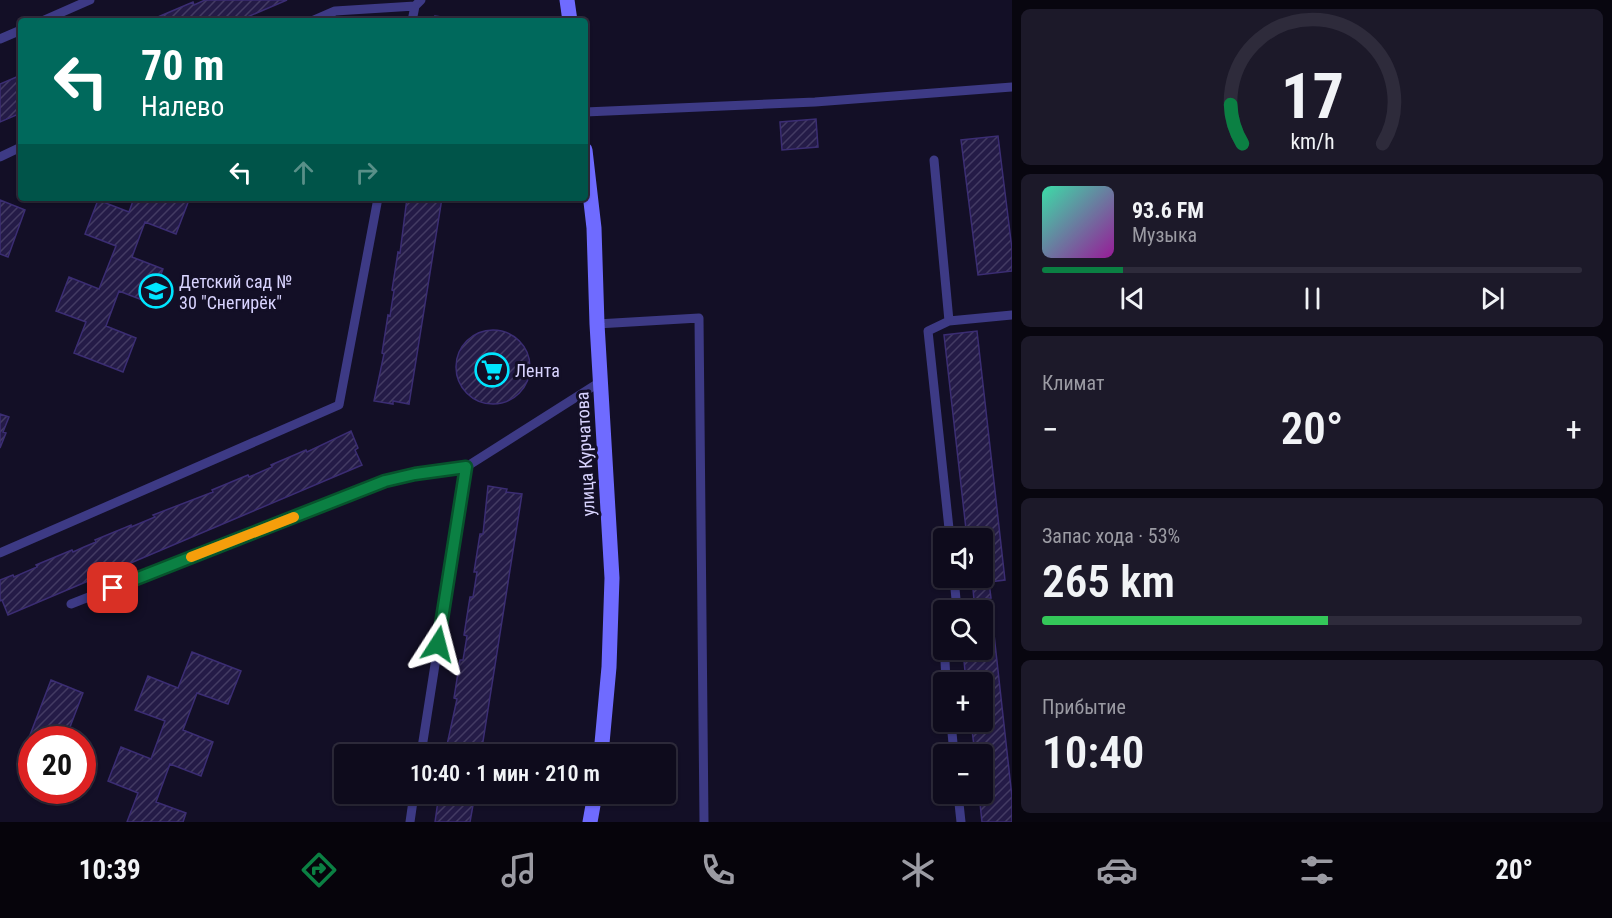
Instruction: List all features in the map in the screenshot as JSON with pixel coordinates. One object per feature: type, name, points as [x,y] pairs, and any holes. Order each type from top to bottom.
[{"type":"main road","points":[[567,0],[570,18]]},
{"type":"main road","name":"улица Курчатова","points":[[588,176],[594,228],[597,324],[612,578],[609,667],[602,744]]},
{"type":"main road","points":[[590,822],[593,804]]},
{"type":"lane","points":[[49,18],[90,0]]},
{"type":"lane","points":[[319,18],[335,11],[418,3],[413,18]]},
{"type":"lane","points":[[0,39],[18,31]]},
{"type":"lane","points":[[588,112],[814,102],[1012,87]]},
{"type":"lane","points":[[0,157],[18,148]]},
{"type":"lane","points":[[934,160],[949,321]]},
{"type":"lane","points":[[0,553],[339,405],[377,201]]},
{"type":"lane","points":[[949,528],[928,331],[949,321],[1012,315]]},
{"type":"lane","points":[[597,324],[699,318],[704,822]]},
{"type":"lane","points":[[71,604],[385,481],[466,467],[600,382]]},
{"type":"lane","points":[[423,744],[466,467]]},
{"type":"lane","points":[[410,822],[413,804]]},
{"type":"lane","points":[[959,804],[961,822]]},
{"type":"building","points":[[205,0],[287,0],[245,18],[158,17],[193,2],[194,5]]},
{"type":"building","points":[[18,76],[18,114],[0,122],[0,84]]},
{"type":"building","points":[[816,119],[818,147],[782,150],[780,122]]},
{"type":"building","points":[[998,136],[1012,249],[1012,271],[978,275],[961,140]]},
{"type":"building","points":[[0,200],[25,210],[8,257],[0,254]]},
{"type":"building","points":[[98,201],[129,212],[133,201],[189,201],[176,234],[145,222],[132,257],[163,269],[150,303],[119,291],[106,326],[136,338],[123,372],[74,353],[86,322],[56,311],[69,277],[99,289],[116,246],[85,234]]},
{"type":"building","points":[[407,201],[442,201],[409,404],[374,401],[384,354],[382,353],[394,291],[392,290],[398,252],[400,253]]},
{"type":"building","points":[[493,330],[514,336],[524,346],[530,367],[524,388],[514,398],[493,404],[472,398],[462,388],[456,367],[462,346],[472,336]]},
{"type":"building","points":[[977,331],[1005,580],[993,582],[993,528],[966,528],[944,335]]},
{"type":"building","points":[[0,414],[9,417],[0,448]]},
{"type":"building","points":[[351,431],[358,448],[355,450],[362,465],[8,615],[2,600],[0,601],[0,580],[13,575],[14,577],[72,550],[73,552],[96,542],[95,540],[155,517],[153,515],[213,492],[212,490],[248,475],[249,477],[272,467],[271,465],[306,450],[307,452]]},
{"type":"building","points":[[488,486],[522,494],[483,744],[447,744],[457,699],[454,698],[460,660],[463,660],[467,636],[464,635],[470,597],[473,597],[477,572],[474,572],[480,534],[483,534]]},
{"type":"building","points":[[973,588],[990,588],[991,598],[974,600]]},
{"type":"building","points":[[993,625],[1012,797],[1012,822],[982,822],[980,804],[993,804],[993,744],[974,744],[972,732],[993,732],[993,672],[965,672],[964,660],[993,660]]},
{"type":"building","points":[[192,652],[241,671],[228,704],[197,693],[183,730],[213,742],[201,776],[170,764],[156,802],[186,813],[183,822],[127,822],[138,793],[108,781],[121,747],[151,759],[165,721],[135,710],[148,676],[178,688]]},
{"type":"building","points":[[51,680],[83,693],[70,726],[33,726]]},
{"type":"building","points":[[438,804],[473,804],[470,822],[435,822]]},
{"type":"slow traffic","points":[[191,557],[294,517]]},
{"type":"place","name":"Детский сад № 30 \"Снегирёк\"","points":[[156,291]]},
{"type":"place","name":"Лента","points":[[492,370]]},
{"type":"route","points":[[113,588],[385,481],[466,467],[438,644]]}]
